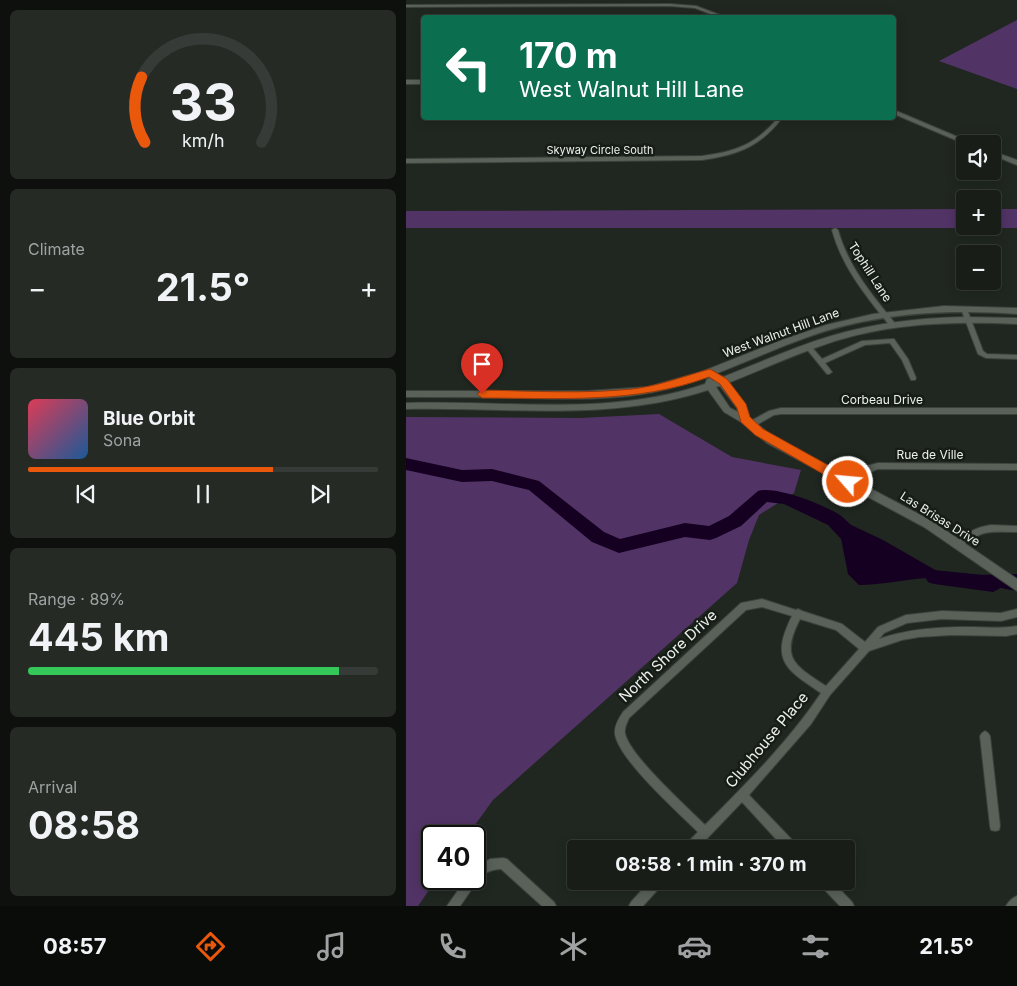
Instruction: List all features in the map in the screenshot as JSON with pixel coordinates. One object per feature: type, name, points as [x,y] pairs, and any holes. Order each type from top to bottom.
[{"type":"main road","points":[[406,81],[421,81]]},
{"type":"main road","points":[[896,113],[956,138]]},
{"type":"main road","points":[[896,119],[956,144]]},
{"type":"main road","points":[[1001,157],[1017,163]]},
{"type":"main road","points":[[1001,164],[1017,170]]},
{"type":"main road","name":"West Walnut Hill Lane","points":[[406,394],[597,395],[633,392],[687,381],[825,328],[884,314],[911,310],[964,308],[1017,311]]},
{"type":"main road","name":"West Walnut Hill Lane","points":[[406,406],[598,406],[641,403],[710,386],[808,347],[892,324],[968,318],[1017,321]]},
{"type":"main road","points":[[710,372],[724,381],[742,407],[747,422]]},
{"type":"main road","points":[[710,372],[710,386]]},
{"type":"main road","name":"Las Brisas Drive","points":[[710,386],[728,410],[770,440],[928,524],[1017,586]]},
{"type":"street","points":[[406,6],[670,4],[696,7],[718,15]]},
{"type":"street","name":"Skyway Circle South","points":[[406,161],[702,158],[732,153],[752,145],[767,133],[778,120]]},
{"type":"street","name":"Tophill Lane","points":[[835,230],[838,245],[848,264],[892,324]]},
{"type":"street","points":[[964,308],[980,352],[986,356],[1017,357]]},
{"type":"street","points":[[821,362],[864,344],[892,341],[905,359],[913,378]]},
{"type":"street","points":[[808,347],[829,372]]},
{"type":"street","name":"Corbeau Drive","points":[[747,422],[781,411],[1017,411]]},
{"type":"street","name":"Rue de Ville","points":[[848,482],[869,468],[878,466],[1017,467]]},
{"type":"street","points":[[958,545],[972,532],[981,529],[1017,529]]},
{"type":"street","name":"North Shore Drive","points":[[705,832],[629,752],[620,735],[621,724],[626,715],[744,606],[762,603],[839,627],[865,648]]},
{"type":"street","points":[[798,613],[786,640],[785,655],[792,668],[827,692]]},
{"type":"street","name":"Clubhouse Place","points":[[697,840],[742,795],[808,721],[827,692],[881,630],[906,619],[942,615],[1002,617],[1017,613]]},
{"type":"street","name":"Clubhouse Place","points":[[865,648],[890,639],[924,631],[1006,632],[1017,630]]},
{"type":"street","points":[[985,736],[995,826]]},
{"type":"street","points":[[742,795],[784,840]]},
{"type":"street","points":[[486,867],[490,864],[503,863],[550,906]]},
{"type":"street","points":[[453,906],[464,890]]},
{"type":"street","points":[[635,906],[650,890]]},
{"type":"street","points":[[833,890],[848,906]]},
{"type":"street","points":[[1012,906],[1017,901]]},
{"type":"shaded area","points":[[1017,20],[1017,89],[939,61]]},
{"type":"shaded area","points":[[956,209],[956,228],[406,228],[406,211]]},
{"type":"shaded area","points":[[1001,209],[1017,209],[1017,228],[1001,228]]},
{"type":"shaded area","points":[[659,414],[732,457],[801,470],[794,493],[759,515],[749,540],[737,583],[493,800],[475,825],[421,825],[421,890],[429,890],[418,906],[406,906],[406,417],[580,418]]},
{"type":"shaded area","points":[[813,507],[883,540],[937,571],[976,575],[1017,574],[1017,591],[940,578],[859,585],[848,574],[840,533],[854,531],[810,514]]},
{"type":"waterway","points":[[406,464],[462,476],[492,475],[534,485],[598,537],[619,546],[685,530],[710,533],[735,521],[764,495],[786,498],[834,520],[860,548]]},
{"type":"waterway","points":[[934,577],[993,584]]},
{"type":"route","points":[[482,394],[597,395],[633,392],[687,381],[710,372],[724,381],[742,407],[744,419],[750,425],[770,440],[848,482]]}]
